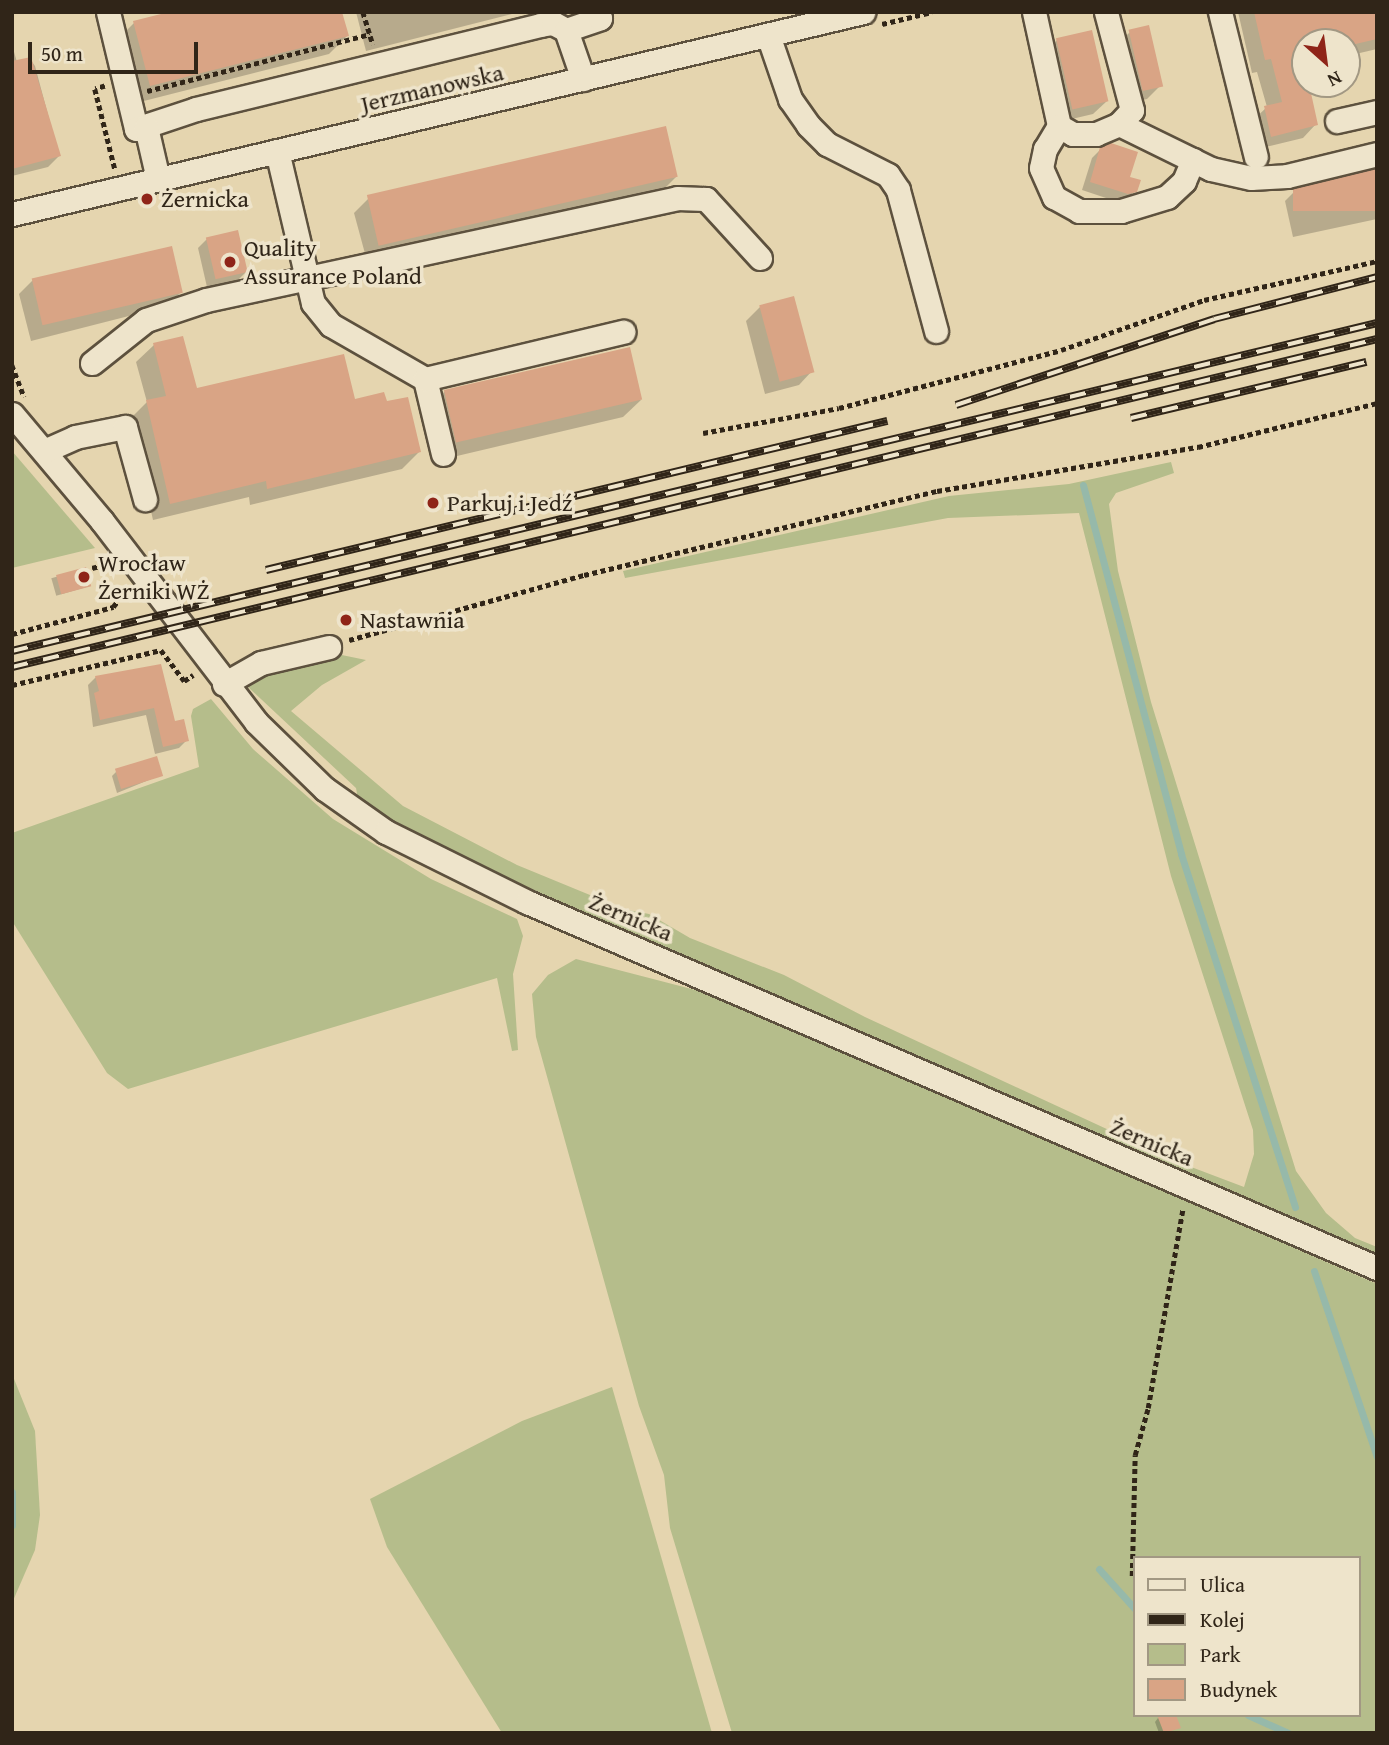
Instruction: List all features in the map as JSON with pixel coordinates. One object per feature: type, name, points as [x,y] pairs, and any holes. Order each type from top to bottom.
[{"type":"street","points":[[108,12],[136,129],[196,109],[553,23],[566,30],[583,79]]},
{"type":"street","points":[[566,30],[600,18],[598,12]]},
{"type":"street","name":"Jerzmanowska","points":[[12,214],[863,12]]},
{"type":"street","points":[[1034,12],[1059,126],[1045,149],[1044,177],[1054,197],[1079,211],[1121,211],[1167,197],[1184,181],[1193,160]]},
{"type":"street","points":[[1059,126],[1073,134],[1084,134],[1119,124],[1132,110],[1107,12]]},
{"type":"street","points":[[1220,12],[1256,158]]},
{"type":"street","points":[[768,35],[790,99],[808,125],[827,144],[888,175],[898,190],[936,331]]},
{"type":"street","points":[[1337,121],[1377,112]]},
{"type":"street","points":[[1119,124],[1193,160],[1238,175],[1275,177],[1377,154]]},
{"type":"street","points":[[146,127],[158,179]]},
{"type":"street","points":[[277,151],[313,303],[331,325],[425,379],[623,332]]},
{"type":"street","points":[[92,363],[146,320],[206,300],[677,198],[706,199],[760,258]]},
{"type":"street","points":[[425,379],[443,454]]},
{"type":"street","name":"Żernicka","points":[[12,414],[44,451],[224,684],[316,781],[412,847],[527,902],[1377,1268]]},
{"type":"street","points":[[44,451],[75,437],[125,427],[145,499]]},
{"type":"street","points":[[224,684],[261,663],[329,647]]},
{"type":"path","points":[[363,12],[379,64]]},
{"type":"path","points":[[153,90],[370,34]]},
{"type":"path","points":[[116,173],[95,89],[125,81]]},
{"type":"path","points":[[703,433],[890,395],[1061,350],[1191,303],[1377,261]]},
{"type":"path","points":[[329,647],[572,578],[924,494],[1198,447],[1377,402]]},
{"type":"path","points":[[92,568],[111,563]]},
{"type":"path","points":[[12,634],[113,607],[118,595],[132,585]]},
{"type":"path","points":[[12,685],[161,650],[184,681],[197,673]]},
{"type":"path","points":[[1132,1576],[1135,1455],[1148,1408],[1189,1186]]},
{"type":"green space","points":[[12,451],[95,548],[12,568]]},
{"type":"green space","points":[[1171,462],[1174,473],[1116,493],[1109,504],[1118,571],[1151,702],[1296,1171],[1326,1213],[1355,1238],[1377,1247],[1377,1256],[504,878],[393,823],[358,799],[356,788],[247,686],[255,675],[332,653],[366,660],[322,685],[291,711],[403,806],[517,865],[624,909],[649,914],[690,938],[784,975],[865,1017],[1178,1162],[1244,1187],[1254,1154],[1253,1130],[1171,876],[1079,513],[948,518],[625,578],[623,571],[949,496],[1069,484]]},
{"type":"green space","points":[[211,699],[253,749],[333,819],[431,879],[517,919],[523,936],[513,974],[518,1050],[512,1051],[497,978],[128,1089],[107,1073],[12,921],[12,833],[199,767],[191,716],[193,709]]},
{"type":"green space","points":[[576,959],[707,993],[1377,1284],[1377,1733],[732,1733],[670,1528],[664,1475],[639,1406],[536,1037],[532,994],[548,975]]},
{"type":"green space","points":[[12,1374],[35,1431],[40,1515],[35,1550],[12,1603]]},
{"type":"green space","points":[[612,1387],[712,1733],[502,1733],[387,1547],[370,1499],[522,1421]]},
{"type":"building","points":[[169,12],[342,12],[349,36],[150,86],[133,21]]},
{"type":"building","points":[[1254,12],[1377,12],[1377,39],[1361,43],[1361,28],[1291,28],[1291,98],[1312,98],[1318,125],[1271,137],[1264,106],[1282,102],[1271,59],[1265,60]]},
{"type":"building","points":[[1149,25],[1163,86],[1143,91],[1129,30]]},
{"type":"building","points":[[1092,30],[1108,101],[1072,109],[1056,38]]},
{"type":"building","points":[[31,57],[61,156],[12,169],[12,61]]},
{"type":"building","points":[[666,126],[678,177],[379,246],[367,195]]},
{"type":"building","points":[[1111,143],[1138,152],[1130,177],[1141,180],[1137,192],[1128,194],[1090,182],[1100,147]]},
{"type":"building","points":[[1293,169],[1377,169],[1377,211],[1293,211]]},
{"type":"building","points":[[238,230],[248,272],[216,279],[206,237]]},
{"type":"building","points":[[172,246],[183,293],[42,325],[32,278]]},
{"type":"building","points":[[794,296],[814,372],[780,382],[759,305]]},
{"type":"building","points":[[183,336],[197,388],[344,354],[355,399],[384,392],[387,401],[408,397],[421,452],[267,489],[266,481],[170,504],[146,400],[166,396],[153,343]]},
{"type":"building","points":[[630,347],[642,400],[456,443],[444,390]]},
{"type":"building","points":[[86,567],[91,586],[61,594],[56,575]]},
{"type":"building","points":[[161,664],[175,721],[184,719],[189,741],[163,747],[154,708],[100,720],[94,693],[99,691],[95,676]]},
{"type":"building","points":[[157,756],[163,776],[121,789],[115,769]]},
{"type":"building","points":[[1158,1717],[1177,1717],[1181,1728],[1164,1733]]},
{"type":"waterway","points":[[1083,485],[1181,854],[1295,1207]]},
{"type":"waterway","points":[[1314,1271],[1377,1457]]},
{"type":"waterway","points":[[12,1492],[12,1525]]},
{"type":"waterway","points":[[1099,1569],[1134,1608]]},
{"type":"waterway","points":[[1252,1717],[1288,1733]]},
{"type":"railway","points":[[956,405],[1214,319],[1377,277]]},
{"type":"railway","points":[[12,651],[1377,323]]},
{"type":"railway","points":[[12,667],[1377,339]]},
{"type":"railway","points":[[1131,418],[1366,362]]},
{"type":"railway","points":[[266,570],[887,421]]},
{"type":"place","name":"Żernicka","points":[[147,199]]},
{"type":"place","name":"Quality Assurance Poland","points":[[230,262]]},
{"type":"place","name":"Parkuj i Jedź","points":[[433,503]]},
{"type":"place","name":"Wrocław Żerniki WŻ","points":[[84,577]]},
{"type":"place","name":"Nastawnia","points":[[346,620]]}]
